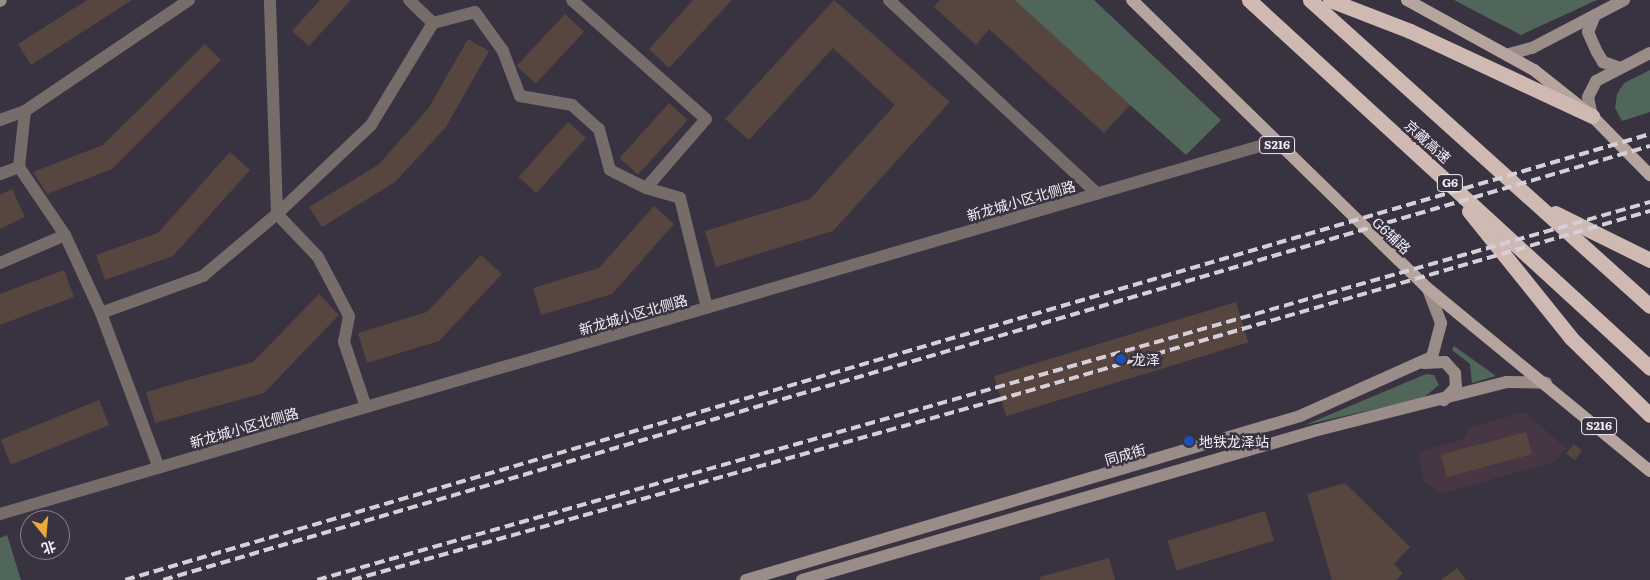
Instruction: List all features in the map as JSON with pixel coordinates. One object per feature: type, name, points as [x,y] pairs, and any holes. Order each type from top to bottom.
[{"type":"highway","name":"京藏高速","points":[[1249,0],[1650,368]]},
{"type":"highway","name":"京藏高速","points":[[1310,0],[1650,306]]},
{"type":"highway","points":[[1330,0],[1410,31],[1592,116]]},
{"type":"highway","points":[[1437,171],[1571,338],[1650,415]]},
{"type":"highway","points":[[1533,200],[1650,260]]},
{"type":"main road","name":"G6辅路","points":[[1132,0],[1274,142],[1426,287],[1546,383],[1650,472]]},
{"type":"main road","points":[[1407,0],[1509,54],[1592,116],[1650,175]]},
{"type":"main road","points":[[1509,54],[1532,48],[1624,0]]},
{"type":"main road","points":[[1595,15],[1588,32],[1603,62],[1620,68]]},
{"type":"main road","points":[[1592,116],[1591,87],[1620,68],[1650,53]]},
{"type":"main road","points":[[1424,363],[1438,348],[1441,331],[1435,299],[1426,287]]},
{"type":"main road","points":[[1424,363],[1445,362],[1457,379],[1452,393],[1434,403]]},
{"type":"main road","name":"同成街","points":[[746,580],[1272,426],[1424,363]]},
{"type":"main road","points":[[802,580],[1290,438],[1434,403],[1507,382],[1546,383]]},
{"type":"street","points":[[0,120],[25,110],[189,0]]},
{"type":"street","points":[[270,0],[278,214],[318,257],[350,316],[344,342],[366,407]]},
{"type":"street","points":[[410,0],[433,23]]},
{"type":"street","points":[[572,0],[706,119],[646,188]]},
{"type":"street","points":[[889,0],[1097,194]]},
{"type":"street","points":[[101,313],[203,276],[278,214],[371,125],[433,23],[475,12],[503,51],[520,96],[572,105],[599,129],[610,170],[646,188],[680,198],[707,308]]},
{"type":"street","points":[[25,110],[19,167],[65,235],[101,313],[158,468]]},
{"type":"street","name":"新龙城小区北侧路","points":[[0,514],[1274,142]]},
{"type":"street","points":[[0,174],[19,167]]},
{"type":"street","points":[[0,263],[65,235]]},
{"type":"shaded area","points":[[1524,412],[1566,448],[1554,462],[1440,494],[1424,481],[1418,452],[1463,439],[1469,428]]},
{"type":"green space","points":[[1012,0],[1094,0],[1221,120],[1186,155]]},
{"type":"green space","points":[[1454,0],[1597,0],[1521,35]]},
{"type":"green space","points":[[1650,70],[1650,112],[1622,121],[1615,108],[1617,94],[1624,83]]},
{"type":"green space","points":[[1454,346],[1496,376],[1472,383],[1470,364],[1452,350]]},
{"type":"green space","points":[[1426,374],[1434,375],[1439,385],[1423,398],[1305,425]]},
{"type":"green space","points":[[7,535],[21,580],[0,580],[0,538]]},
{"type":"building","points":[[87,0],[132,0],[31,65],[18,44]]},
{"type":"building","points":[[320,0],[351,0],[309,46],[292,31]]},
{"type":"building","points":[[693,0],[732,0],[669,68],[649,49]]},
{"type":"building","points":[[834,0],[950,102],[833,231],[716,267],[705,231],[810,199],[895,105],[833,48],[749,140],[725,119]]},
{"type":"building","points":[[940,0],[1015,0],[1130,105],[1104,133],[989,29],[976,45],[934,7]]},
{"type":"building","points":[[565,14],[584,32],[536,84],[517,66]]},
{"type":"building","points":[[468,39],[489,51],[446,127],[395,182],[322,227],[309,207],[378,165],[428,109]]},
{"type":"building","points":[[205,44],[221,60],[112,169],[47,194],[33,172],[103,145]]},
{"type":"building","points":[[669,103],[688,120],[638,175],[619,158]]},
{"type":"building","points":[[568,122],[586,138],[536,193],[518,177]]},
{"type":"building","points":[[230,152],[250,170],[173,256],[105,280],[96,255],[158,233]]},
{"type":"building","points":[[12,189],[25,217],[0,229],[0,195]]},
{"type":"building","points":[[654,206],[674,224],[612,294],[541,315],[533,288],[599,268]]},
{"type":"building","points":[[481,255],[502,274],[439,341],[367,363],[358,333],[427,312]]},
{"type":"building","points":[[64,270],[74,297],[0,325],[0,294]]},
{"type":"building","points":[[319,294],[339,315],[264,393],[155,423],[146,392],[253,362]]},
{"type":"building","points":[[1236,302],[1248,342],[1006,416],[994,376]]},
{"type":"building","points":[[99,400],[109,425],[11,465],[1,440]]},
{"type":"building","points":[[1526,432],[1532,454],[1447,477],[1441,455]]},
{"type":"building","points":[[1574,444],[1582,451],[1574,460],[1566,453]]},
{"type":"building","points":[[1345,483],[1410,547],[1394,564],[1403,573],[1396,580],[1332,580],[1307,494]]},
{"type":"building","points":[[1265,511],[1274,541],[1177,570],[1167,541]]},
{"type":"building","points":[[1109,558],[1115,580],[1040,580],[1040,577]]},
{"type":"building","points":[[1457,568],[1466,580],[1441,580]]},
{"type":"railway","points":[[125,580],[1650,134]]},
{"type":"railway","points":[[163,580],[1650,146]]},
{"type":"railway","points":[[317,580],[1650,202]]},
{"type":"railway","points":[[352,580],[997,400],[1650,211]]},
{"type":"place","name":"龙泽","points":[[1121,359]]},
{"type":"place","name":"地铁龙泽站","points":[[1189,441]]}]
